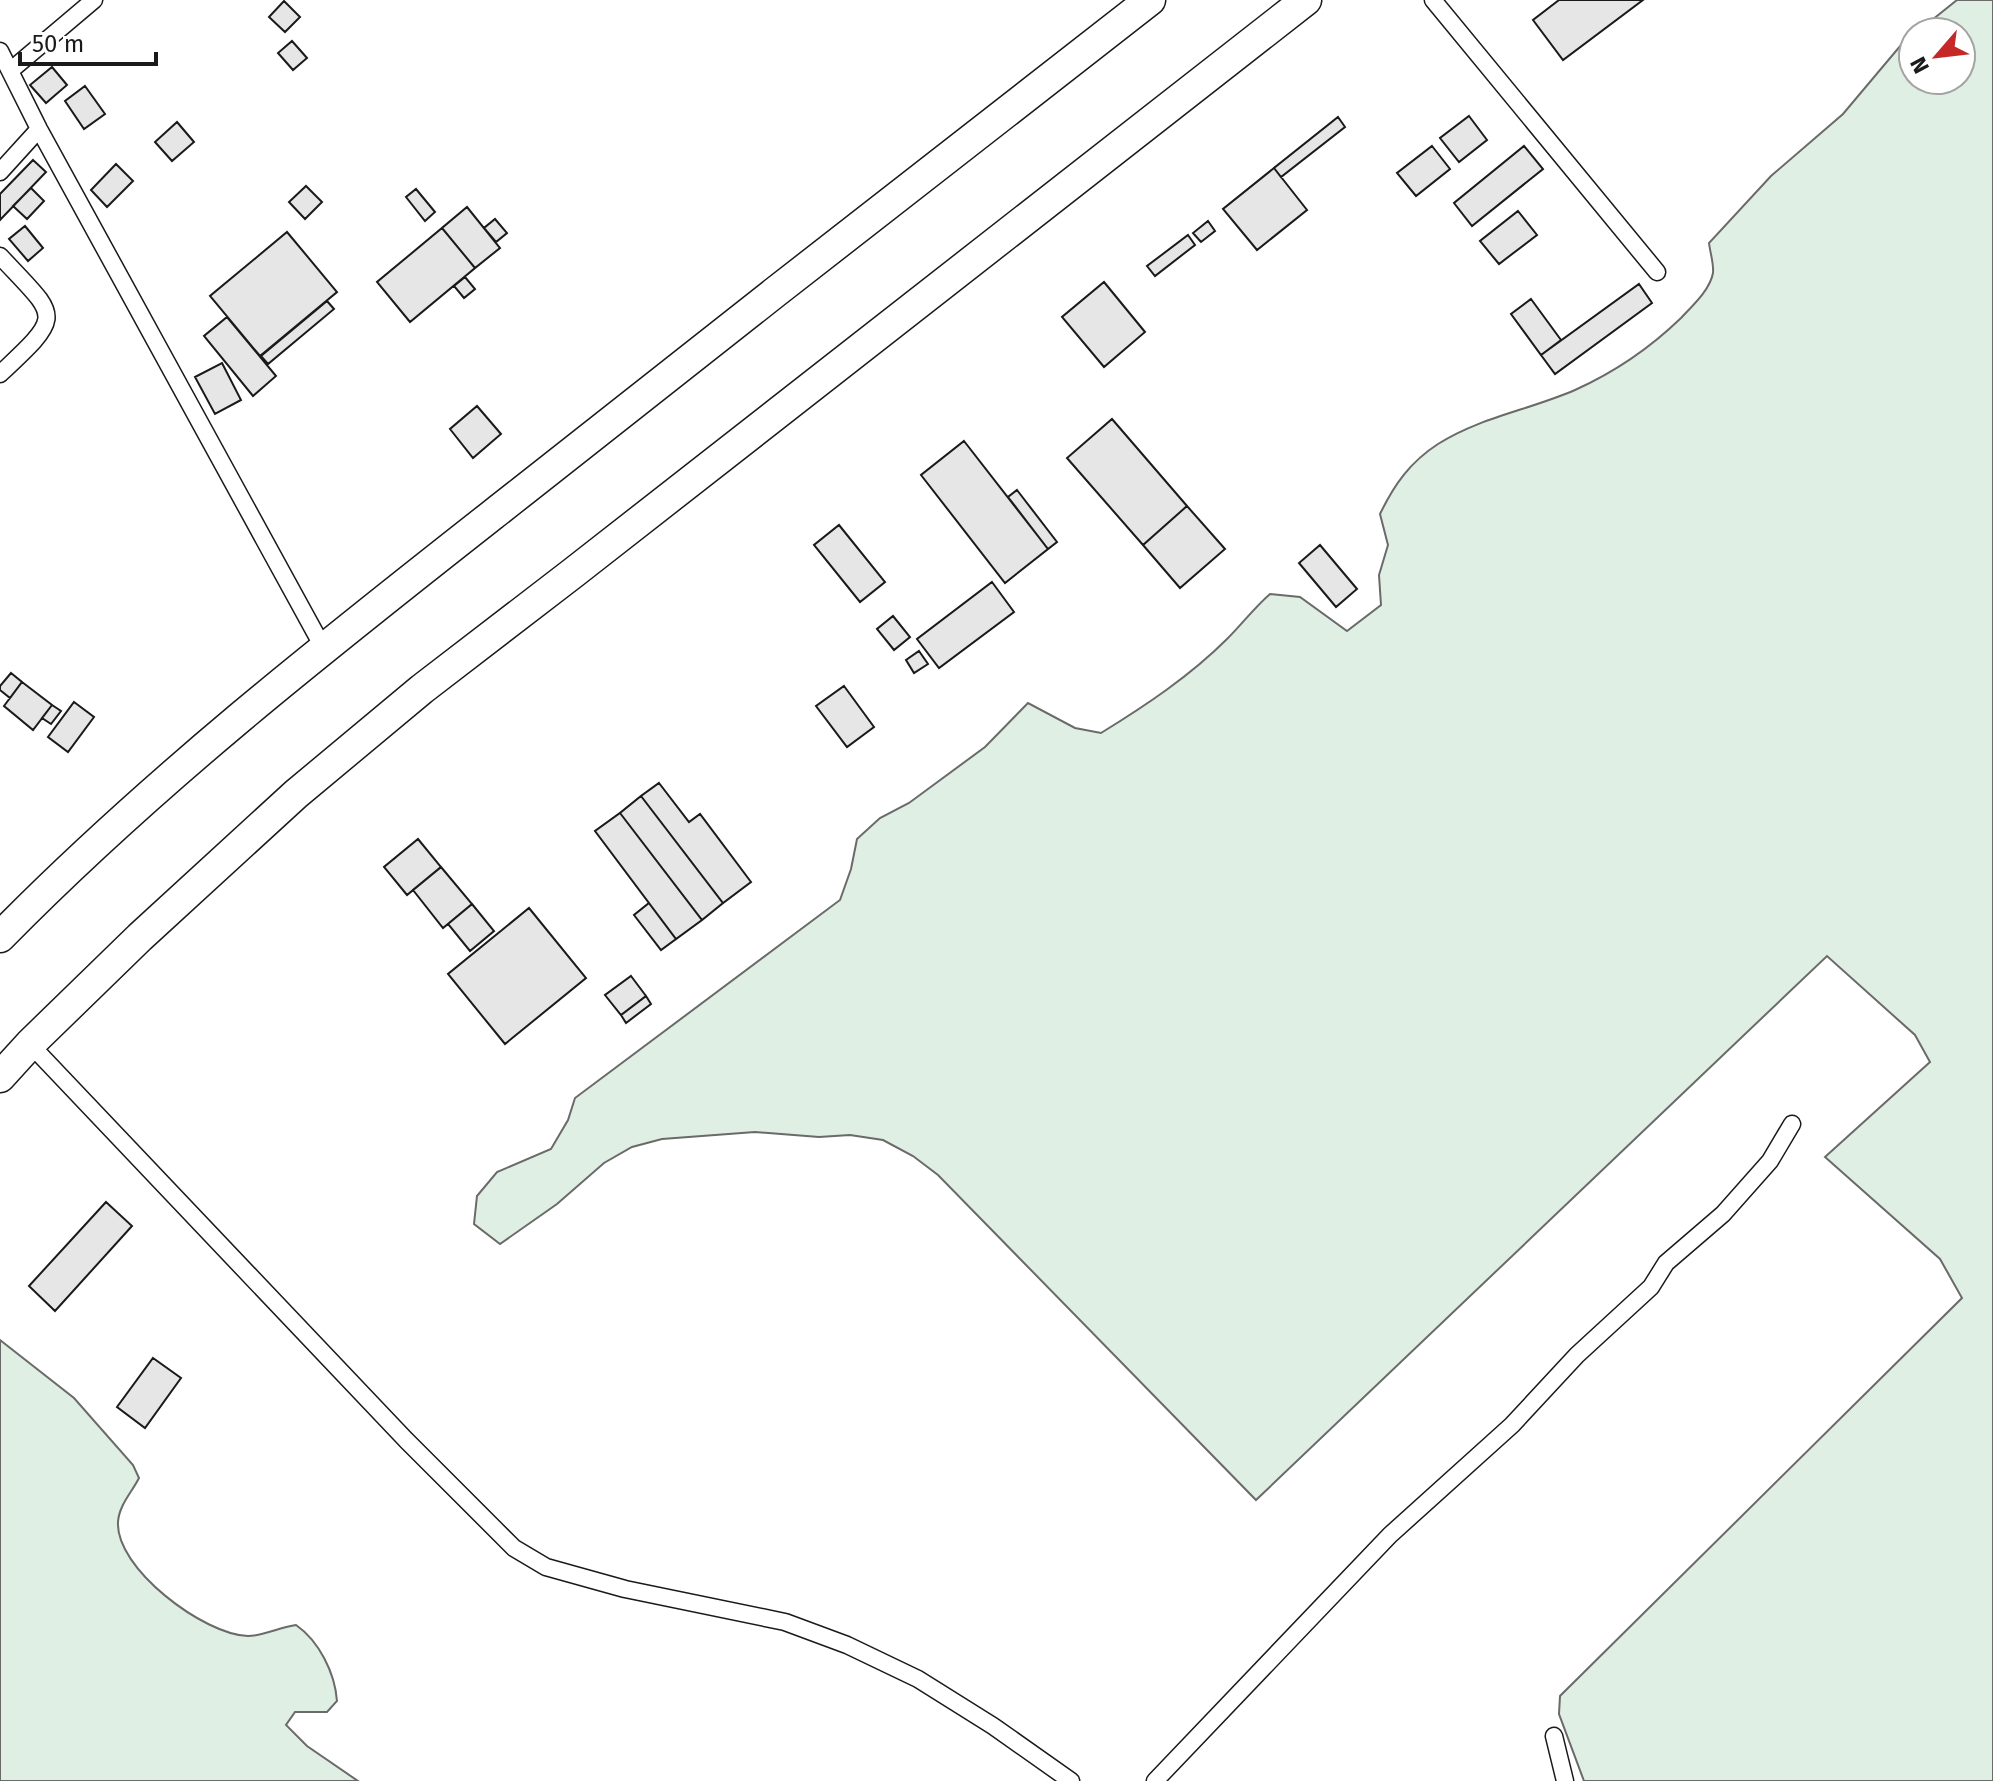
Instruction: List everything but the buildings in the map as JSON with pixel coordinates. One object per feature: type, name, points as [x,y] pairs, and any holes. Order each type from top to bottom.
[{"type":"highway","points":[[0,937],[64,871],[182,766],[324,649],[1150,0]]},
{"type":"highway","points":[[0,1077],[140,937],[296,794],[422,689],[1306,0]]},
{"type":"street","points":[[10,71],[94,0]]},
{"type":"street","points":[[1433,0],[1657,272]]},
{"type":"street","points":[[0,51],[39,129],[324,649]]},
{"type":"street","points":[[0,172],[39,129]]},
{"type":"street","points":[[0,256],[45,303],[48,320],[41,336],[0,374]]},
{"type":"street","points":[[30,1044],[406,1440],[514,1548],[546,1567],[625,1589],[785,1622],[847,1645],[918,1679],[993,1726],[1071,1781]]},
{"type":"street","points":[[1155,1781],[1390,1535],[1512,1425],[1577,1355],[1651,1287],[1666,1263],[1723,1214],[1770,1161],[1792,1124]]},
{"type":"street","points":[[1554,1736],[1565,1781]]},
{"type":"green space","points":[[1957,0],[1993,0],[1993,1781],[1584,1781],[1559,1714],[1560,1696],[1962,1298],[1940,1259],[1825,1157],[1930,1062],[1915,1035],[1827,956],[1256,1500],[938,1175],[913,1156],[883,1140],[850,1135],[819,1137],[755,1132],[662,1139],[632,1147],[604,1163],[557,1204],[500,1244],[474,1224],[477,1196],[497,1172],[551,1149],[568,1120],[575,1098],[840,900],[857,839],[880,818],[909,803],[985,747],[1028,703],[1075,728],[1101,733],[1198,666],[1270,594],[1300,597],[1347,631],[1381,605],[1379,575],[1388,545],[1380,514],[1411,466],[1454,435],[1488,420],[1558,397],[1604,375],[1669,329],[1708,286],[1713,273],[1709,243],[1771,176],[1843,114],[1897,50],[1897,96],[1977,96],[1977,16],[1937,16]]},
{"type":"green space","points":[[0,1340],[74,1398],[133,1465],[139,1478],[123,1504],[118,1522],[121,1540],[146,1578],[187,1612],[230,1633],[254,1636],[296,1625],[312,1640],[329,1669],[337,1701],[327,1712],[295,1712],[286,1725],[307,1746],[358,1781],[0,1781]]}]
